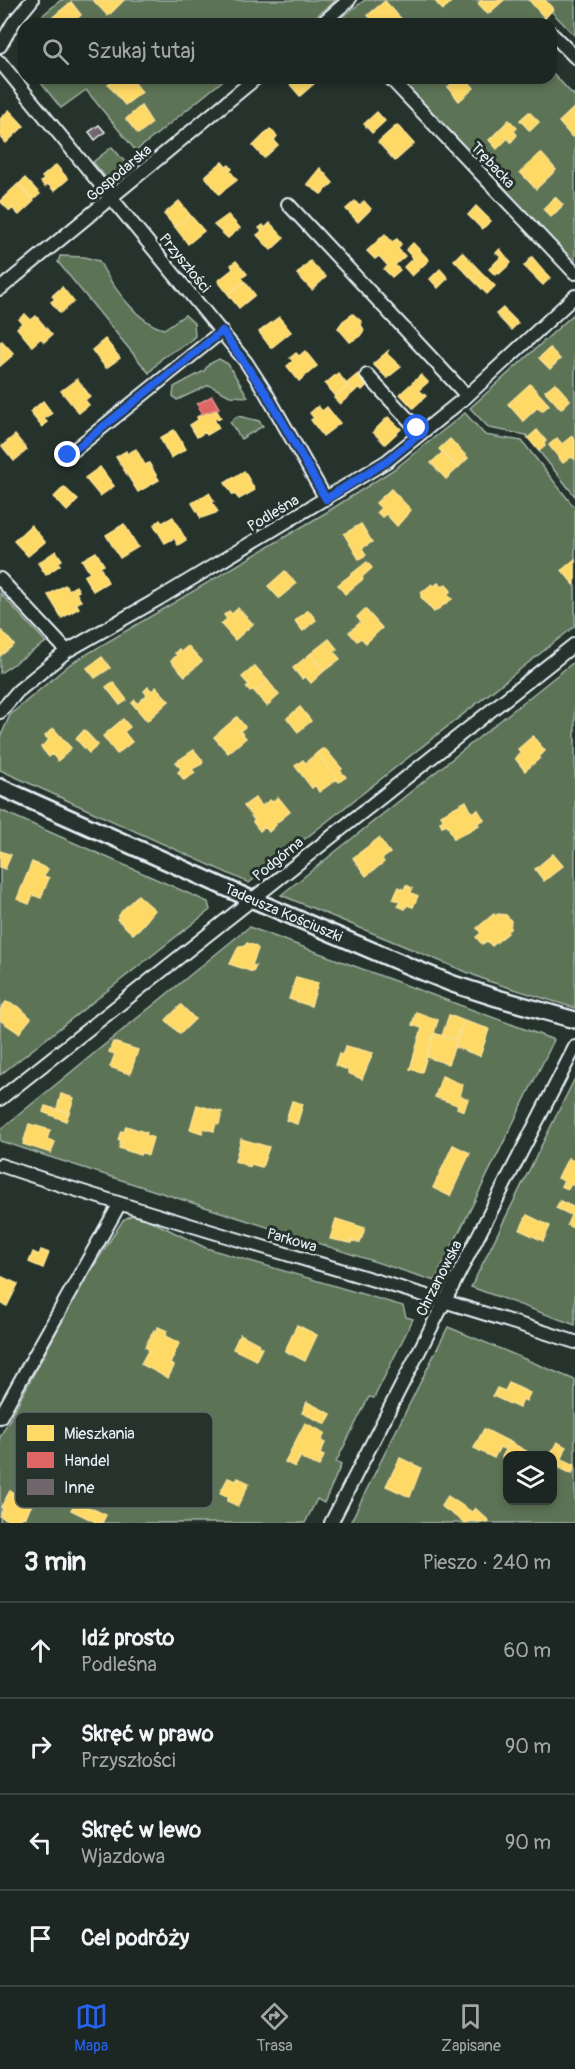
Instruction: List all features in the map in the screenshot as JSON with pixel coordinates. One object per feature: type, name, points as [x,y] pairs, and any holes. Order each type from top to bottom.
[{"type":"street","points":[[0,46],[13,23],[32,0]]},
{"type":"street","points":[[336,18],[350,0]]},
{"type":"street","points":[[557,39],[575,57]]},
{"type":"street","name":"Przyszłości","points":[[0,62],[18,84]]},
{"type":"street","name":"Przyszłości","points":[[18,84],[222,331],[266,393],[326,499]]},
{"type":"street","name":"Gospodarska","points":[[0,290],[249,84]]},
{"type":"street","name":"Trębacka","points":[[396,84],[575,273]]},
{"type":"street","points":[[288,204],[467,396]]},
{"type":"street","name":"Podleśna","points":[[0,712],[18,691],[67,651],[387,461],[467,396],[575,296]]},
{"type":"street","points":[[68,455],[222,331]]},
{"type":"street","points":[[367,375],[421,433]]},
{"type":"street","points":[[0,579],[67,651]]},
{"type":"street","name":"Podgórna","points":[[0,1098],[575,644]]},
{"type":"street","name":"Tadeusza Kościuszki","points":[[0,787],[251,899],[453,984],[575,1020]]},
{"type":"street","name":"Chrzanowska","points":[[331,1523],[575,1047]]},
{"type":"street","name":"Parkowa","points":[[0,1165],[119,1205],[445,1300],[575,1342]]},
{"type":"street","points":[[0,1417],[119,1205]]},
{"type":"green space","points":[[61,0],[336,0],[314,18],[39,18]]},
{"type":"green space","points":[[365,0],[575,0],[575,36],[551,11],[544,18],[342,17]]},
{"type":"green space","points":[[557,78],[573,95],[575,93],[575,264],[406,84],[557,84]]},
{"type":"green space","points":[[42,84],[219,84],[136,151],[86,90],[61,108]]},
{"type":"green space","points":[[112,147],[131,169],[112,185],[93,162]]},
{"type":"green space","points":[[60,256],[84,257],[99,261],[126,302],[145,320],[164,329],[185,315],[194,323],[195,336],[162,358],[149,373],[58,262]]},
{"type":"green space","points":[[575,313],[575,496],[526,435],[489,428],[470,408]]},
{"type":"green space","points":[[219,359],[228,364],[248,397],[230,396],[209,385],[177,400],[173,396],[174,387],[204,371],[209,364]]},
{"type":"green space","points":[[465,413],[485,435],[522,441],[575,508],[575,626],[249,883],[0,770],[0,738],[10,715],[70,664],[327,512],[396,468]]},
{"type":"green space","points":[[238,416],[259,421],[263,426],[241,439],[230,422]]},
{"type":"green space","points":[[0,593],[46,642],[0,673]]},
{"type":"green space","points":[[575,661],[575,1008],[488,981],[281,895]]},
{"type":"green space","points":[[0,810],[208,902],[210,910],[0,1075]]},
{"type":"green space","points":[[249,927],[554,1040],[435,1281],[0,1141],[0,1130]]},
{"type":"green space","points":[[575,1078],[575,1325],[471,1287]]},
{"type":"green space","points":[[132,1215],[149,1220],[206,1248],[403,1306],[406,1317],[413,1319],[374,1398],[369,1397],[336,1462],[341,1465],[324,1503],[317,1499],[305,1523],[0,1523],[0,1437],[81,1286],[123,1220]]},
{"type":"green space","points":[[448,1327],[575,1380],[575,1523],[350,1523]]},
{"type":"building: Mieszkania","points":[[93,0],[124,0],[108,16]]},
{"type":"building: Mieszkania","points":[[434,0],[453,0],[443,10]]},
{"type":"building: Mieszkania","points":[[482,0],[504,0],[488,14],[478,3]]},
{"type":"building: Mieszkania","points":[[529,0],[545,0],[553,9],[545,18]]},
{"type":"building: Mieszkania","points":[[385,1],[400,18],[370,18],[368,15]]},
{"type":"building: Mieszkania","points":[[71,2],[81,15],[78,18],[53,17]]},
{"type":"building: Mieszkania","points":[[108,84],[136,84],[142,92],[125,105]]},
{"type":"building: Mieszkania","points":[[290,84],[314,84],[300,96]]},
{"type":"building: Mieszkania","points":[[451,84],[470,84],[474,88],[459,101],[448,87]]},
{"type":"building: Mieszkania","points":[[141,106],[152,123],[138,134],[126,119]]},
{"type":"building: Mieszkania","points":[[574,108],[575,134],[572,137],[559,122]]},
{"type":"building: Mieszkania","points":[[9,110],[24,126],[6,143],[0,136],[0,119]]},
{"type":"building: Mieszkania","points":[[377,112],[385,121],[372,133],[364,124]]},
{"type":"building: Mieszkania","points":[[529,112],[539,122],[530,131],[520,120]]},
{"type":"building: Mieszkania","points":[[509,120],[517,128],[514,131],[517,135],[511,142],[508,138],[497,149],[489,140]]},
{"type":"building: Mieszkania","points":[[397,125],[414,144],[395,161],[378,142]]},
{"type":"building: Mieszkania","points":[[270,129],[277,136],[274,140],[278,145],[264,158],[253,146]]},
{"type":"building: Mieszkania","points":[[541,153],[556,170],[536,189],[520,172]]},
{"type":"building: Mieszkania","points":[[222,162],[226,167],[229,165],[232,169],[230,171],[237,180],[219,194],[205,176]]},
{"type":"building: Mieszkania","points":[[56,165],[68,179],[54,191],[48,184],[45,187],[41,182],[44,179],[42,177]]},
{"type":"building: Mieszkania","points":[[320,168],[333,183],[321,194],[307,184]]},
{"type":"building: Mieszkania","points":[[25,178],[40,194],[33,200],[18,185]]},
{"type":"building: Mieszkania","points":[[18,184],[34,201],[19,215],[12,208],[10,211],[0,201]]},
{"type":"building: Mieszkania","points":[[555,197],[563,205],[551,217],[543,209]]},
{"type":"building: Mieszkania","points":[[179,201],[190,215],[175,227],[164,214]]},
{"type":"building: Mieszkania","points":[[355,201],[359,206],[364,201],[371,209],[358,222],[346,209]]},
{"type":"building: Mieszkania","points":[[476,206],[491,221],[482,229],[468,215]]},
{"type":"building: Mieszkania","points":[[190,215],[204,231],[188,244],[175,227]]},
{"type":"building: Mieszkania","points":[[228,215],[240,228],[228,238],[214,225]]},
{"type":"building: Mieszkania","points":[[270,223],[284,238],[271,250],[257,235],[262,231],[259,228],[263,225],[265,228]]},
{"type":"building: Mieszkania","points":[[385,234],[392,242],[397,239],[401,244],[398,249],[405,256],[395,265],[400,270],[392,277],[384,269],[388,266],[379,256],[375,259],[367,251]]},
{"type":"building: Mieszkania","points":[[413,243],[429,260],[412,276],[404,267],[413,258],[406,250]]},
{"type":"building: Mieszkania","points":[[500,249],[511,263],[495,275],[489,269],[501,257],[496,253]]},
{"type":"building: Mieszkania","points":[[462,252],[480,271],[472,279],[454,260]]},
{"type":"building: Mieszkania","points":[[532,257],[550,278],[543,285],[524,266]]},
{"type":"building: Mieszkania","points":[[236,261],[247,274],[242,278],[245,282],[228,294],[218,281],[233,269],[231,265]]},
{"type":"building: Mieszkania","points":[[310,261],[326,277],[312,290],[297,274]]},
{"type":"building: Mieszkania","points":[[440,269],[448,278],[438,288],[430,279]]},
{"type":"building: Mieszkania","points":[[480,271],[495,286],[487,294],[472,279]]},
{"type":"building: Mieszkania","points":[[245,282],[255,295],[239,308],[228,294]]},
{"type":"building: Mieszkania","points":[[62,287],[74,302],[60,313],[51,302],[55,299],[52,296]]},
{"type":"building: Mieszkania","points":[[503,308],[518,323],[511,330],[496,314]]},
{"type":"building: Mieszkania","points":[[25,314],[31,320],[36,316],[52,335],[44,342],[41,338],[32,346],[17,328],[22,323],[19,319]]},
{"type":"building: Mieszkania","points":[[353,314],[362,322],[364,330],[360,336],[350,342],[338,328]]},
{"type":"building: Mieszkania","points":[[279,317],[291,332],[271,348],[259,332]]},
{"type":"building: Mieszkania","points":[[105,339],[120,358],[106,368],[92,350]]},
{"type":"building: Mieszkania","points":[[2,341],[14,354],[0,366],[0,342]]},
{"type":"building: Mieszkania","points":[[550,348],[560,359],[550,369],[539,358]]},
{"type":"building: Mieszkania","points":[[305,351],[317,366],[299,381],[287,366],[293,361],[290,358],[296,353],[299,356]]},
{"type":"building: Mieszkania","points":[[388,351],[387,354],[401,367],[387,378],[373,364]]},
{"type":"building: Mieszkania","points":[[338,373],[348,386],[336,396],[325,384]]},
{"type":"building: Mieszkania","points":[[358,374],[369,383],[362,390],[359,387],[354,392],[346,384]]},
{"type":"building: Mieszkania","points":[[421,375],[428,382],[419,390],[426,396],[413,408],[400,394]]},
{"type":"building: Mieszkania","points":[[77,379],[90,396],[85,400],[89,405],[79,413],[61,391]]},
{"type":"building: Mieszkania","points":[[555,383],[570,400],[561,409],[545,391]]},
{"type":"building: Mieszkania","points":[[530,384],[549,405],[542,411],[538,407],[523,421],[508,404]]},
{"type":"building: Mieszkania","points":[[348,385],[354,392],[340,404],[334,398]]},
{"type":"building: Mieszkania","points":[[43,401],[52,413],[44,419],[47,422],[42,427],[30,412]]},
{"type":"building: Mieszkania","points":[[318,406],[322,411],[327,407],[340,423],[323,436],[311,420],[314,418],[310,413]]},
{"type":"building: Mieszkania","points":[[216,409],[221,418],[214,419],[219,428],[207,435],[205,432],[197,437],[190,425],[198,420],[197,417]]},
{"type":"building: Mieszkania","points":[[388,417],[401,429],[385,444],[373,432]]},
{"type":"building: Mieszkania","points":[[174,430],[186,449],[171,458],[160,438]]},
{"type":"building: Mieszkania","points":[[537,430],[546,441],[545,446],[539,451],[528,438]]},
{"type":"building: Mieszkania","points":[[15,435],[27,450],[14,461],[2,446]]},
{"type":"building: Mieszkania","points":[[572,436],[575,440],[575,459],[571,457],[563,463],[549,445],[557,438],[562,444]]},
{"type":"building: Mieszkania","points":[[450,439],[468,458],[458,468],[439,449]]},
{"type":"building: Mieszkania","points":[[136,449],[145,465],[149,463],[159,480],[138,492],[116,457],[126,451],[127,454]]},
{"type":"building: Mieszkania","points":[[443,452],[458,468],[446,479],[431,463]]},
{"type":"building: Mieszkania","points":[[100,467],[114,486],[100,496],[85,478]]},
{"type":"building: Mieszkania","points":[[244,471],[255,490],[239,499],[235,494],[233,495],[225,483]]},
{"type":"building: Mieszkania","points":[[64,487],[78,500],[67,511],[54,497]]},
{"type":"building: Mieszkania","points":[[391,489],[411,510],[397,526],[386,514],[382,517],[377,512],[381,508],[376,503]]},
{"type":"building: Mieszkania","points":[[209,493],[218,512],[201,518],[192,503]]},
{"type":"building: Mieszkania","points":[[173,517],[186,540],[178,545],[174,538],[165,543],[154,525],[160,520],[162,523]]},
{"type":"building: Mieszkania","points":[[124,524],[138,547],[120,558],[106,535]]},
{"type":"building: Mieszkania","points":[[361,524],[372,542],[362,548],[366,555],[359,559],[344,534]]},
{"type":"building: Mieszkania","points":[[31,525],[45,542],[28,556],[14,541]]},
{"type":"building: Mieszkania","points":[[56,551],[62,560],[58,562],[60,565],[46,575],[38,563]]},
{"type":"building: Mieszkania","points":[[96,552],[104,565],[100,567],[108,582],[93,591],[84,576],[90,573],[82,560]]},
{"type":"building: Mieszkania","points":[[575,559],[575,584],[574,585],[562,570]]},
{"type":"building: Mieszkania","points":[[367,562],[372,568],[345,594],[338,585]]},
{"type":"building: Mieszkania","points":[[285,571],[296,584],[279,598],[268,586]]},
{"type":"building: Mieszkania","points":[[438,583],[442,587],[446,584],[451,591],[447,594],[452,599],[434,612],[421,597],[421,593],[432,584],[434,586]]},
{"type":"building: Mieszkania","points":[[65,585],[69,590],[76,586],[79,591],[76,593],[81,601],[76,603],[79,608],[62,618],[48,595]]},
{"type":"building: Mieszkania","points":[[238,608],[253,624],[235,640],[221,624],[227,619],[224,615],[229,611],[232,614]]},
{"type":"building: Mieszkania","points":[[365,609],[382,628],[366,643],[361,638],[357,641],[349,632],[361,622],[357,617]]},
{"type":"building: Mieszkania","points":[[308,610],[316,620],[303,631],[295,621]]},
{"type":"building: Mieszkania","points":[[2,631],[14,645],[0,656],[0,632]]},
{"type":"building: Mieszkania","points":[[329,639],[337,649],[334,652],[340,659],[324,671],[310,654]]},
{"type":"building: Mieszkania","points":[[188,646],[202,661],[185,676],[171,661],[179,649],[181,652]]},
{"type":"building: Mieszkania","points":[[310,654],[324,671],[311,683],[305,676],[302,679],[293,668]]},
{"type":"building: Mieszkania","points":[[102,657],[110,668],[95,678],[87,668]]},
{"type":"building: Mieszkania","points":[[255,666],[268,681],[255,692],[253,690],[250,692],[246,687],[249,685],[242,677]]},
{"type":"building: Mieszkania","points":[[268,681],[279,695],[267,706],[255,692]]},
{"type":"building: Mieszkania","points":[[113,682],[127,700],[120,705],[106,687]]},
{"type":"building: Mieszkania","points":[[148,687],[152,691],[156,687],[169,701],[147,721],[132,703],[135,700],[137,704],[147,695],[144,691]]},
{"type":"building: Mieszkania","points":[[300,707],[311,721],[298,732],[287,718]]},
{"type":"building: Mieszkania","points":[[237,717],[245,727],[240,731],[246,738],[228,753],[214,737]]},
{"type":"building: Mieszkania","points":[[123,719],[130,727],[124,732],[132,742],[117,754],[103,736]]},
{"type":"building: Mieszkania","points":[[53,728],[71,748],[58,761],[52,754],[49,757],[41,747],[49,740],[45,736]]},
{"type":"building: Mieszkania","points":[[84,730],[98,745],[89,753],[76,739]]},
{"type":"building: Mieszkania","points":[[533,736],[545,751],[525,771],[515,758],[521,753],[518,749]]},
{"type":"building: Mieszkania","points":[[322,749],[326,750],[342,769],[340,771],[346,777],[339,782],[317,753]]},
{"type":"building: Mieszkania","points":[[194,750],[203,761],[202,764],[192,769],[195,773],[184,780],[178,772],[181,769],[176,762]]},
{"type":"building: Mieszkania","points":[[317,753],[337,779],[319,792],[315,785],[312,788],[295,766],[303,760],[305,763]]},
{"type":"building: Mieszkania","points":[[278,797],[290,812],[269,832],[265,827],[260,831],[244,806],[255,798],[262,806]]},
{"type":"building: Mieszkania","points":[[466,801],[472,813],[478,810],[484,820],[454,839],[447,824],[442,826],[440,822],[444,820],[441,815]]},
{"type":"building: Mieszkania","points":[[379,838],[390,853],[382,859],[384,862],[366,876],[353,858]]},
{"type":"building: Mieszkania","points":[[0,851],[11,855],[5,869],[0,867]]},
{"type":"building: Mieszkania","points":[[553,854],[563,866],[544,881],[535,869]]},
{"type":"building: Mieszkania","points":[[32,862],[48,869],[44,876],[49,878],[41,898],[33,895],[29,904],[17,899]]},
{"type":"building: Mieszkania","points":[[406,885],[412,888],[411,893],[418,896],[413,907],[407,905],[405,909],[398,906],[400,901],[393,899],[399,887],[404,890]]},
{"type":"building: Mieszkania","points":[[138,895],[155,910],[133,934],[117,919]]},
{"type":"building: Mieszkania","points":[[494,914],[495,916],[506,915],[511,921],[510,929],[492,946],[487,941],[482,944],[476,937],[481,933],[477,928]]},
{"type":"building: Mieszkania","points":[[247,943],[258,949],[252,965],[256,966],[253,972],[230,964],[239,946],[245,946]]},
{"type":"building: Mieszkania","points":[[296,977],[318,983],[311,1006],[289,999]]},
{"type":"building: Mieszkania","points":[[6,1002],[19,1007],[31,1018],[19,1033],[0,1020],[0,1010]]},
{"type":"building: Mieszkania","points":[[181,1005],[195,1019],[180,1034],[166,1020]]},
{"type":"building: Mieszkania","points":[[416,1012],[438,1020],[422,1072],[410,1069],[422,1028],[412,1025]]},
{"type":"building: Mieszkania","points":[[449,1015],[464,1021],[454,1040],[442,1036]]},
{"type":"building: Mieszkania","points":[[464,1021],[489,1029],[480,1056],[455,1047]]},
{"type":"building: Mieszkania","points":[[458,1031],[460,1032],[448,1064],[427,1057],[434,1033],[454,1040]]},
{"type":"building: Mieszkania","points":[[113,1042],[138,1050],[130,1074],[110,1067],[115,1054],[109,1052]]},
{"type":"building: Mieszkania","points":[[346,1046],[373,1053],[362,1079],[335,1065],[339,1054],[342,1055]]},
{"type":"building: Mieszkania","points":[[442,1076],[463,1085],[460,1096],[468,1099],[464,1111],[457,1108],[458,1105],[435,1097]]},
{"type":"building: Mieszkania","points":[[61,1094],[74,1098],[69,1113],[57,1109]]},
{"type":"building: Mieszkania","points":[[292,1101],[303,1104],[297,1124],[286,1120]]},
{"type":"building: Mieszkania","points":[[197,1105],[222,1112],[219,1124],[216,1123],[214,1131],[203,1128],[202,1133],[190,1129]]},
{"type":"building: Mieszkania","points":[[45,1106],[69,1113],[66,1121],[43,1112]]},
{"type":"building: Mieszkania","points":[[29,1124],[50,1130],[47,1139],[55,1142],[51,1153],[23,1144]]},
{"type":"building: Mieszkania","points":[[126,1126],[147,1133],[146,1135],[153,1138],[148,1155],[141,1152],[140,1155],[119,1148],[121,1141],[118,1140],[121,1131],[124,1132]]},
{"type":"building: Mieszkania","points":[[241,1139],[269,1147],[262,1167],[251,1164],[250,1167],[235,1161]]},
{"type":"building: Mieszkania","points":[[453,1145],[470,1153],[450,1196],[433,1188]]},
{"type":"building: Mieszkania","points":[[568,1158],[573,1161],[575,1159],[575,1186],[571,1184],[568,1189],[561,1186],[564,1181],[558,1178]]},
{"type":"building: Mieszkania","points":[[560,1201],[575,1208],[575,1229],[567,1225],[571,1215],[556,1208]]},
{"type":"building: Mieszkania","points":[[527,1215],[550,1226],[543,1241],[520,1230]]},
{"type":"building: Mieszkania","points":[[336,1219],[365,1228],[360,1243],[330,1239]]},
{"type":"building: Mieszkania","points":[[41,1250],[49,1253],[43,1268],[29,1262],[33,1252],[39,1255]]},
{"type":"building: Mieszkania","points":[[0,1276],[18,1284],[7,1306],[0,1303]]},
{"type":"building: Mieszkania","points":[[297,1325],[317,1335],[305,1361],[285,1351]]},
{"type":"building: Mieszkania","points":[[158,1327],[167,1331],[165,1336],[179,1343],[170,1364],[174,1366],[168,1378],[141,1364],[149,1349],[145,1347]]},
{"type":"building: Mieszkania","points":[[240,1334],[262,1348],[256,1360],[233,1349]]},
{"type":"building: Mieszkania","points":[[509,1383],[530,1393],[526,1401],[523,1399],[519,1408],[493,1396],[497,1388],[505,1391]]},
{"type":"building: Mieszkania","points":[[307,1402],[331,1414],[326,1424],[302,1413]]},
{"type":"building: Mieszkania","points":[[305,1423],[325,1433],[321,1441],[325,1443],[320,1454],[324,1456],[319,1466],[304,1460],[301,1456],[295,1467],[285,1462]]},
{"type":"building: Mieszkania","points":[[484,1429],[510,1442],[506,1450],[500,1447],[494,1458],[474,1448]]},
{"type":"building: Mieszkania","points":[[510,1442],[526,1451],[505,1451]]},
{"type":"building: Mieszkania","points":[[557,1442],[566,1447],[562,1459],[575,1465],[572,1474],[557,1466],[557,1451],[552,1451]]},
{"type":"building: Mieszkania","points":[[400,1458],[421,1468],[410,1497],[386,1486]]},
{"type":"building: Mieszkania","points":[[228,1478],[236,1481],[238,1478],[249,1483],[238,1506],[227,1501],[229,1497],[220,1493]]},
{"type":"building: Mieszkania","points":[[10,1491],[15,1493],[15,1508],[30,1508],[19,1523],[13,1523],[0,1516],[3,1509],[1,1507]]},
{"type":"building: Mieszkania","points":[[448,1496],[472,1512],[475,1508],[489,1521],[488,1523],[472,1521],[465,1523],[441,1506]]},
{"type":"building: Mieszkania","points":[[72,1508],[91,1508],[106,1515],[102,1523],[98,1523],[71,1510]]},
{"type":"building: Handel","points":[[212,396],[219,408],[202,414],[197,404]]},
{"type":"building: Inne","points":[[99,125],[105,132],[95,140],[89,132]]},
{"type":"route","points":[[68,455],[222,331],[266,393],[326,499],[387,461],[421,433],[417,428]]}]
